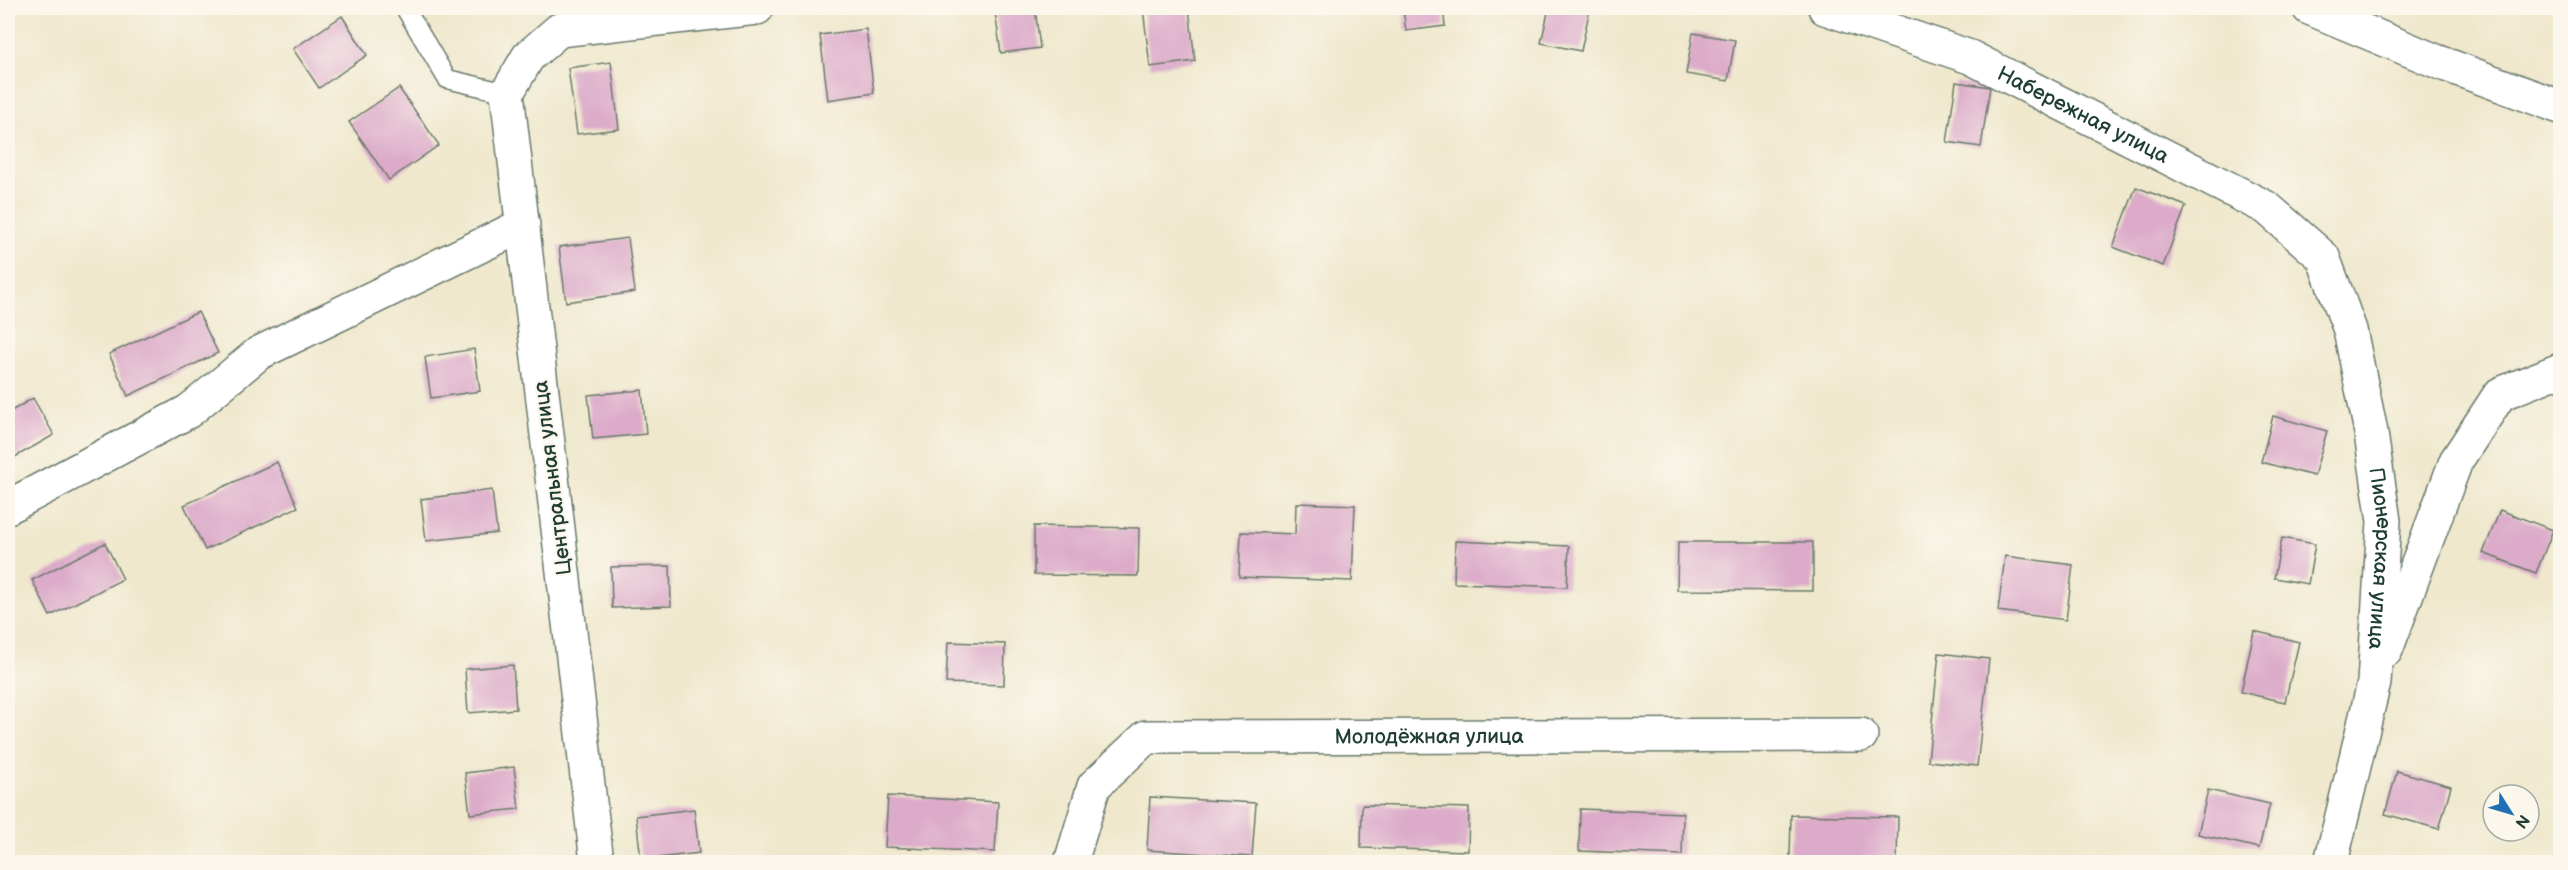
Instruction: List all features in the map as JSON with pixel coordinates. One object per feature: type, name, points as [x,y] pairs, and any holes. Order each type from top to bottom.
[{"type":"street","points":[[507,93],[528,57],[559,30],[757,8]]},
{"type":"street","name":"Набережная улица","points":[[1825,8],[1970,57],[2267,208],[2323,257]]},
{"type":"street","points":[[2309,8],[2436,61],[2560,107]]},
{"type":"street","name":"Центральная улица","points":[[507,93],[597,862]]},
{"type":"street","points":[[8,507],[189,411],[260,353],[523,225]]},
{"type":"street","name":"Пионерская улица","points":[[2323,257],[2350,330],[2370,427],[2384,521],[2374,683],[2331,862]]},
{"type":"street","points":[[2374,683],[2456,461],[2500,394],[2560,369]]},
{"type":"street","name":"Молодёжная улица","points":[[1071,862],[1094,786],[1146,737],[1861,735]]},
{"type":"lane","points":[[405,8],[447,79],[507,93]]},
{"type":"building","points":[[1035,8],[1040,48],[1001,53],[995,12]]},
{"type":"building","points":[[1143,8],[1189,8],[1195,61],[1150,67]]},
{"type":"building","points":[[1403,8],[1443,8],[1445,26],[1406,31]]},
{"type":"building","points":[[1549,8],[1590,8],[1581,51],[1541,43]]},
{"type":"building","points":[[342,16],[367,55],[319,88],[293,49]]},
{"type":"building","points":[[866,29],[874,93],[828,100],[820,35]]},
{"type":"building","points":[[1693,33],[1735,40],[1728,81],[1686,74]]},
{"type":"building","points":[[611,62],[619,129],[577,134],[568,68]]},
{"type":"building","points":[[1956,82],[1990,87],[1981,147],[1947,142]]},
{"type":"building","points":[[399,88],[439,145],[389,180],[349,122]]},
{"type":"building","points":[[2136,187],[2186,206],[2163,266],[2113,247]]},
{"type":"building","points":[[628,238],[635,292],[566,302],[559,247]]},
{"type":"building","points":[[198,312],[218,353],[128,396],[109,354]]},
{"type":"building","points":[[474,349],[480,391],[431,398],[425,357]]},
{"type":"building","points":[[642,390],[646,434],[593,439],[588,395]]},
{"type":"building","points":[[33,398],[54,435],[8,461],[8,413]]},
{"type":"building","points":[[2273,416],[2327,431],[2314,476],[2261,462]]},
{"type":"building","points":[[277,462],[298,507],[205,550],[184,505]]},
{"type":"building","points":[[492,490],[497,533],[426,541],[421,499]]},
{"type":"building","points":[[1296,503],[1355,505],[1352,581],[1239,577],[1241,532],[1295,534]]},
{"type":"building","points":[[2500,510],[2553,530],[2536,573],[2483,553]]},
{"type":"building","points":[[1034,526],[1139,528],[1138,576],[1034,575]]},
{"type":"building","points":[[2282,538],[2315,544],[2308,584],[2274,578]]},
{"type":"building","points":[[1455,541],[1569,546],[1567,587],[1454,583]]},
{"type":"building","points":[[1678,542],[1813,542],[1813,591],[1677,590]]},
{"type":"building","points":[[105,543],[123,579],[50,616],[32,580]]},
{"type":"building","points":[[2005,556],[2073,565],[2066,620],[1998,611]]},
{"type":"building","points":[[670,566],[671,606],[612,608],[611,567]]},
{"type":"building","points":[[2254,631],[2299,642],[2285,702],[2241,692]]},
{"type":"building","points":[[948,642],[1005,644],[1004,685],[946,683]]},
{"type":"building","points":[[1939,653],[1989,659],[1977,766],[1928,761]]},
{"type":"building","points":[[513,665],[516,709],[468,713],[465,669]]},
{"type":"building","points":[[514,767],[519,809],[470,814],[465,773]]},
{"type":"building","points":[[2397,771],[2451,786],[2439,829],[2385,814]]},
{"type":"building","points":[[2208,790],[2270,804],[2259,848],[2198,834]]},
{"type":"building","points":[[888,796],[998,802],[995,852],[885,847]]},
{"type":"building","points":[[1150,797],[1256,803],[1252,857],[1147,850]]},
{"type":"building","points":[[1362,805],[1469,808],[1468,851],[1361,848]]},
{"type":"building","points":[[694,809],[699,853],[641,860],[636,816]]},
{"type":"building","points":[[1580,809],[1683,813],[1682,855],[1579,851]]},
{"type":"building","points":[[1791,815],[1898,817],[1897,861],[1790,859]]}]
